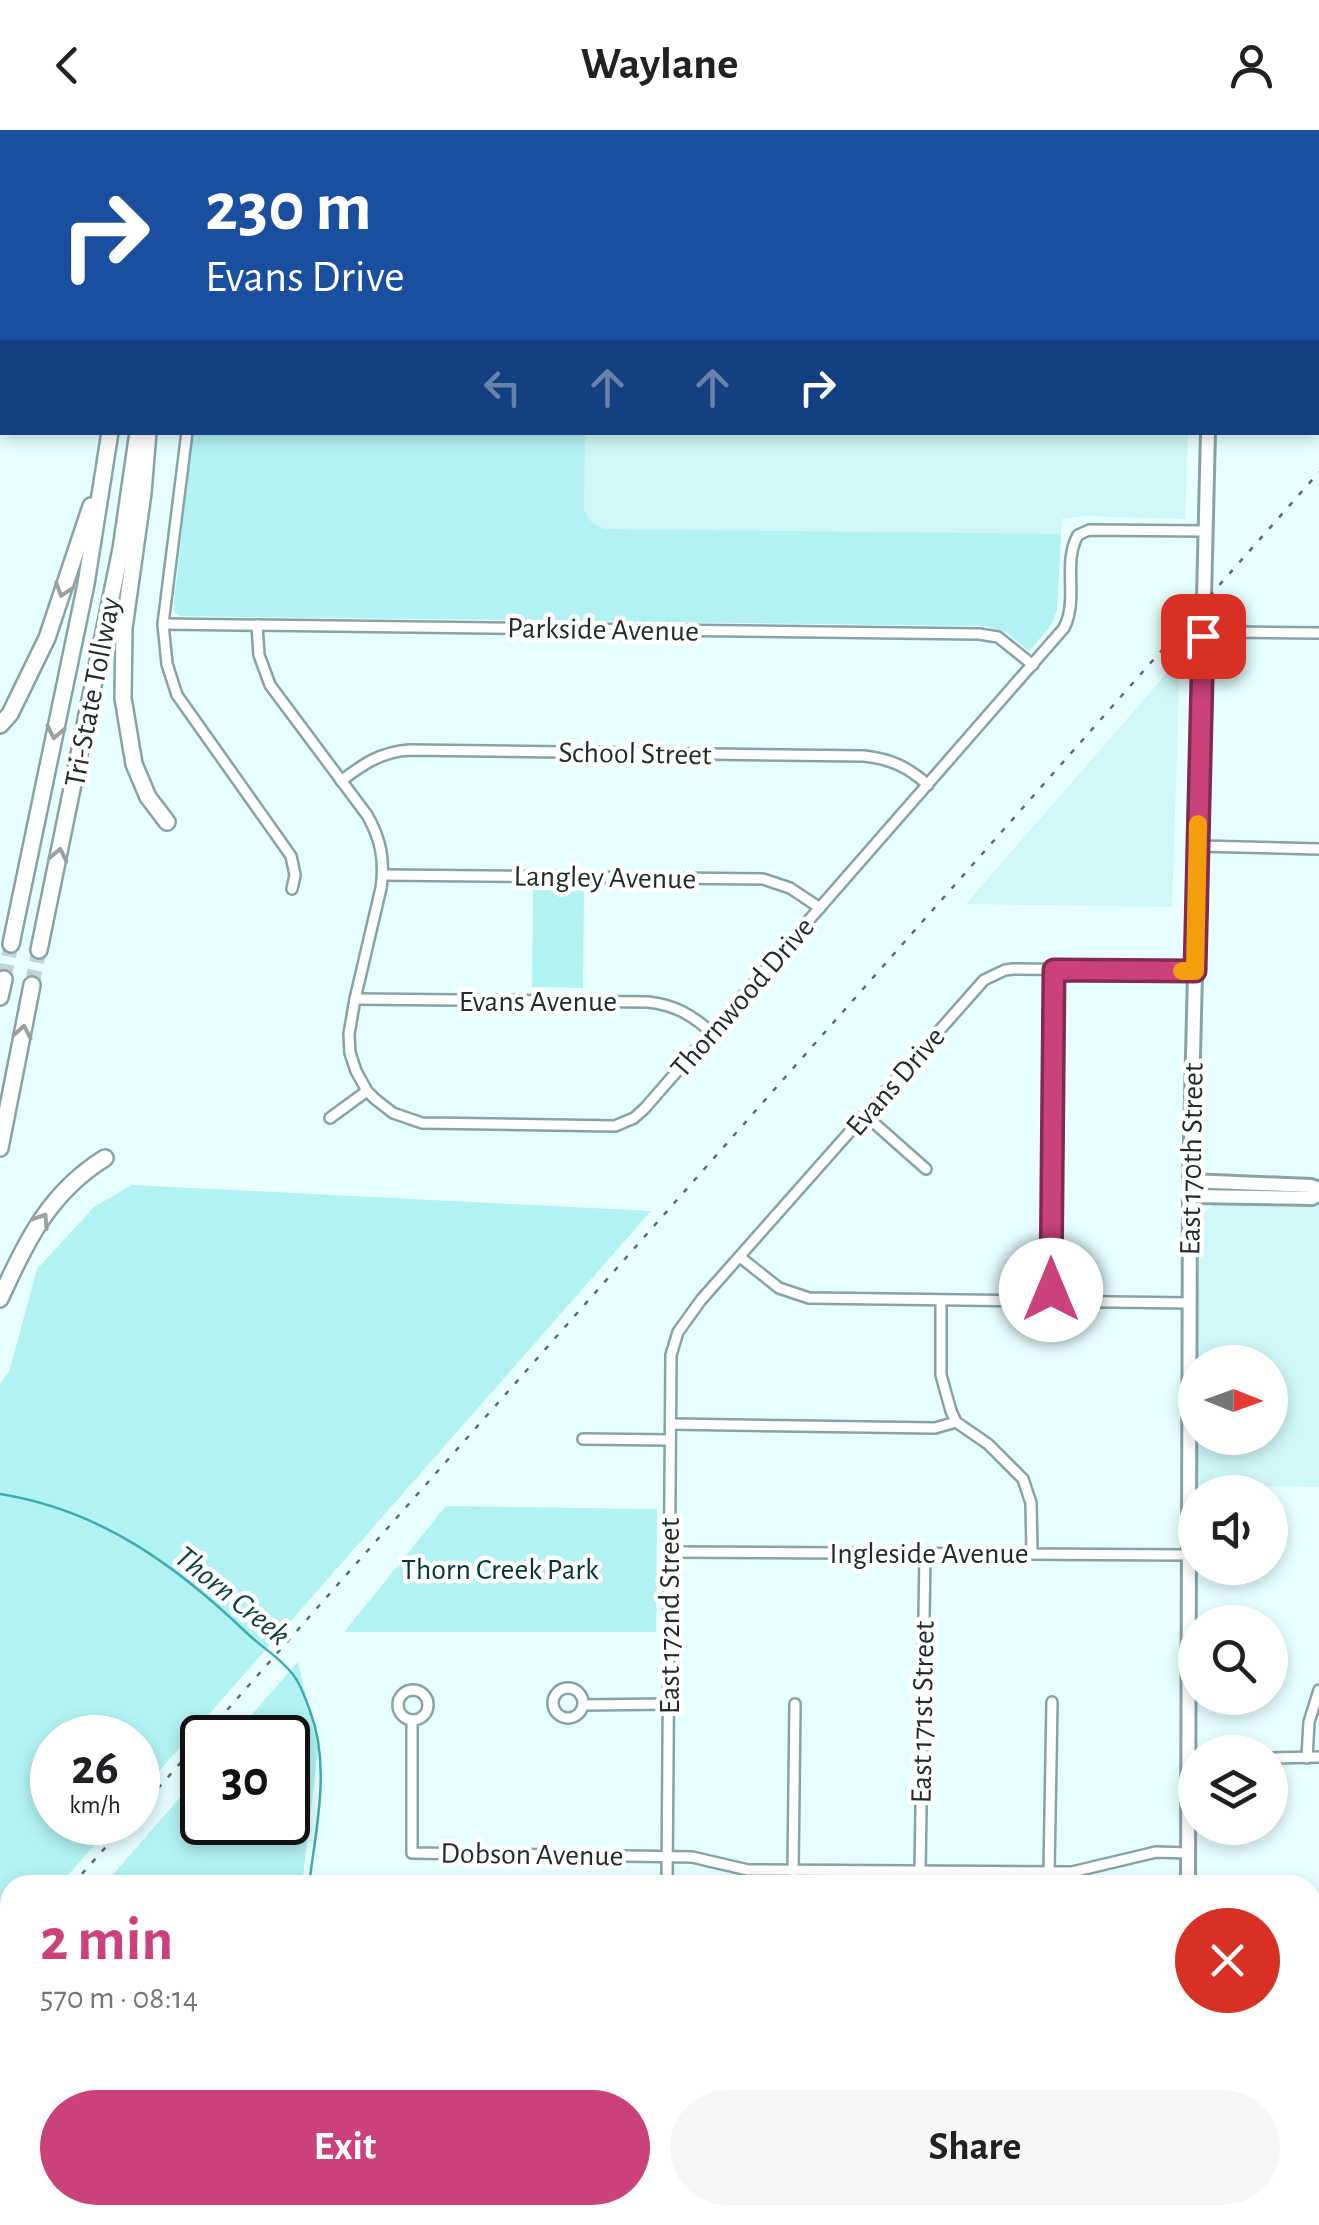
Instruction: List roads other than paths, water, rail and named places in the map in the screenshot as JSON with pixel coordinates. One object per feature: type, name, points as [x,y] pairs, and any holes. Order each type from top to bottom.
[{"type":"highway","name":"Tri-State Tollway","points":[[11,944],[86,584],[110,435]]},
{"type":"highway","name":"Tri-State Tollway","points":[[39,950],[121,549],[138,435]]},
{"type":"highway","points":[[148,435],[124,628],[123,698],[134,764],[148,797],[167,822]]},
{"type":"highway","points":[[0,726],[10,714],[47,638],[106,464]]},
{"type":"highway","points":[[0,997],[4,980]]},
{"type":"highway","points":[[0,1148],[32,985]]},
{"type":"highway","points":[[0,1299],[27,1242],[53,1202],[80,1173],[105,1158]]},
{"type":"street","points":[[188,435],[163,624],[167,664],[177,695],[291,856],[295,874],[292,889]]},
{"type":"street","name":"East 170th Street","points":[[1189,1475],[1190,1189],[1208,435]]},
{"type":"street","name":"Thornwood Drive","points":[[367,1090],[393,1113],[422,1123],[615,1126],[639,1114],[1068,621],[1072,548],[1083,531],[1206,530]]},
{"type":"street","name":"Parkside Avenue","points":[[163,624],[979,634],[998,637],[1033,664]]},
{"type":"street","points":[[257,624],[258,655],[270,685],[375,828],[382,850],[383,874],[349,1034],[356,1072],[367,1090],[330,1118]]},
{"type":"street","points":[[1203,636],[1232,632],[1319,633]]},
{"type":"street","name":"School Street","points":[[341,781],[380,755],[410,750],[864,756],[904,765],[928,785]]},
{"type":"street","points":[[1198,846],[1319,849]]},
{"type":"street","name":"Langley Avenue","points":[[383,874],[763,879],[790,888],[820,908]]},
{"type":"street","name":"Evans Drive","points":[[672,1347],[692,1311],[984,980],[1005,970],[1195,971]]},
{"type":"street","points":[[1050,1301],[1054,970]]},
{"type":"street","name":"Evans Avenue","points":[[355,999],[648,1002],[684,1011],[712,1032]]},
{"type":"street","points":[[865,1116],[926,1169]]},
{"type":"street","points":[[1190,1189],[1311,1186],[1319,1192]]},
{"type":"street","points":[[740,1257],[780,1288],[798,1296],[822,1299],[1189,1302]]},
{"type":"street","points":[[940,1301],[941,1374],[956,1422],[988,1444],[1023,1479],[1031,1503],[1032,1553]]},
{"type":"street","name":"East 172nd Street","points":[[667,1875],[672,1347]]},
{"type":"street","points":[[671,1424],[935,1428],[956,1422]]},
{"type":"street","points":[[583,1439],[670,1440]]},
{"type":"street","name":"Ingleside Avenue","points":[[670,1552],[1178,1556]]},
{"type":"street","name":"East 171st Street","points":[[920,1872],[925,1553]]},
{"type":"street","name":"East 170th Street","points":[[1189,1585],[1192,1735]]},
{"type":"street","points":[[1307,1758],[1308,1722],[1319,1690]]},
{"type":"street","points":[[1049,1872],[1052,1702]]},
{"type":"street","points":[[583,1705],[669,1704]]},
{"type":"street","points":[[793,1871],[796,1704]]},
{"type":"street","name":"Dobson Avenue","points":[[412,1720],[412,1853],[667,1856],[700,1858],[736,1869],[793,1871],[1081,1872],[1156,1852],[1188,1853]]},
{"type":"street","points":[[1288,1758],[1319,1758]]},
{"type":"street","name":"East 170th Street","points":[[1188,1845],[1188,1875]]},
{"type":"waterway","name":"Thorn Creek","points":[[0,1494],[71,1513],[135,1545],[194,1586],[289,1670],[308,1707],[320,1753],[320,1797],[310,1875]]},
{"type":"tunnel","points":[[4,979],[11,944]]},
{"type":"tunnel","points":[[32,985],[39,950]]},
{"type":"railway","points":[[160,1786],[1319,472]]},
{"type":"railway","points":[[81,1875],[108,1845]]},
{"type":"park label","name":"Thorn Creek Park","points":[[500,1569]]}]
